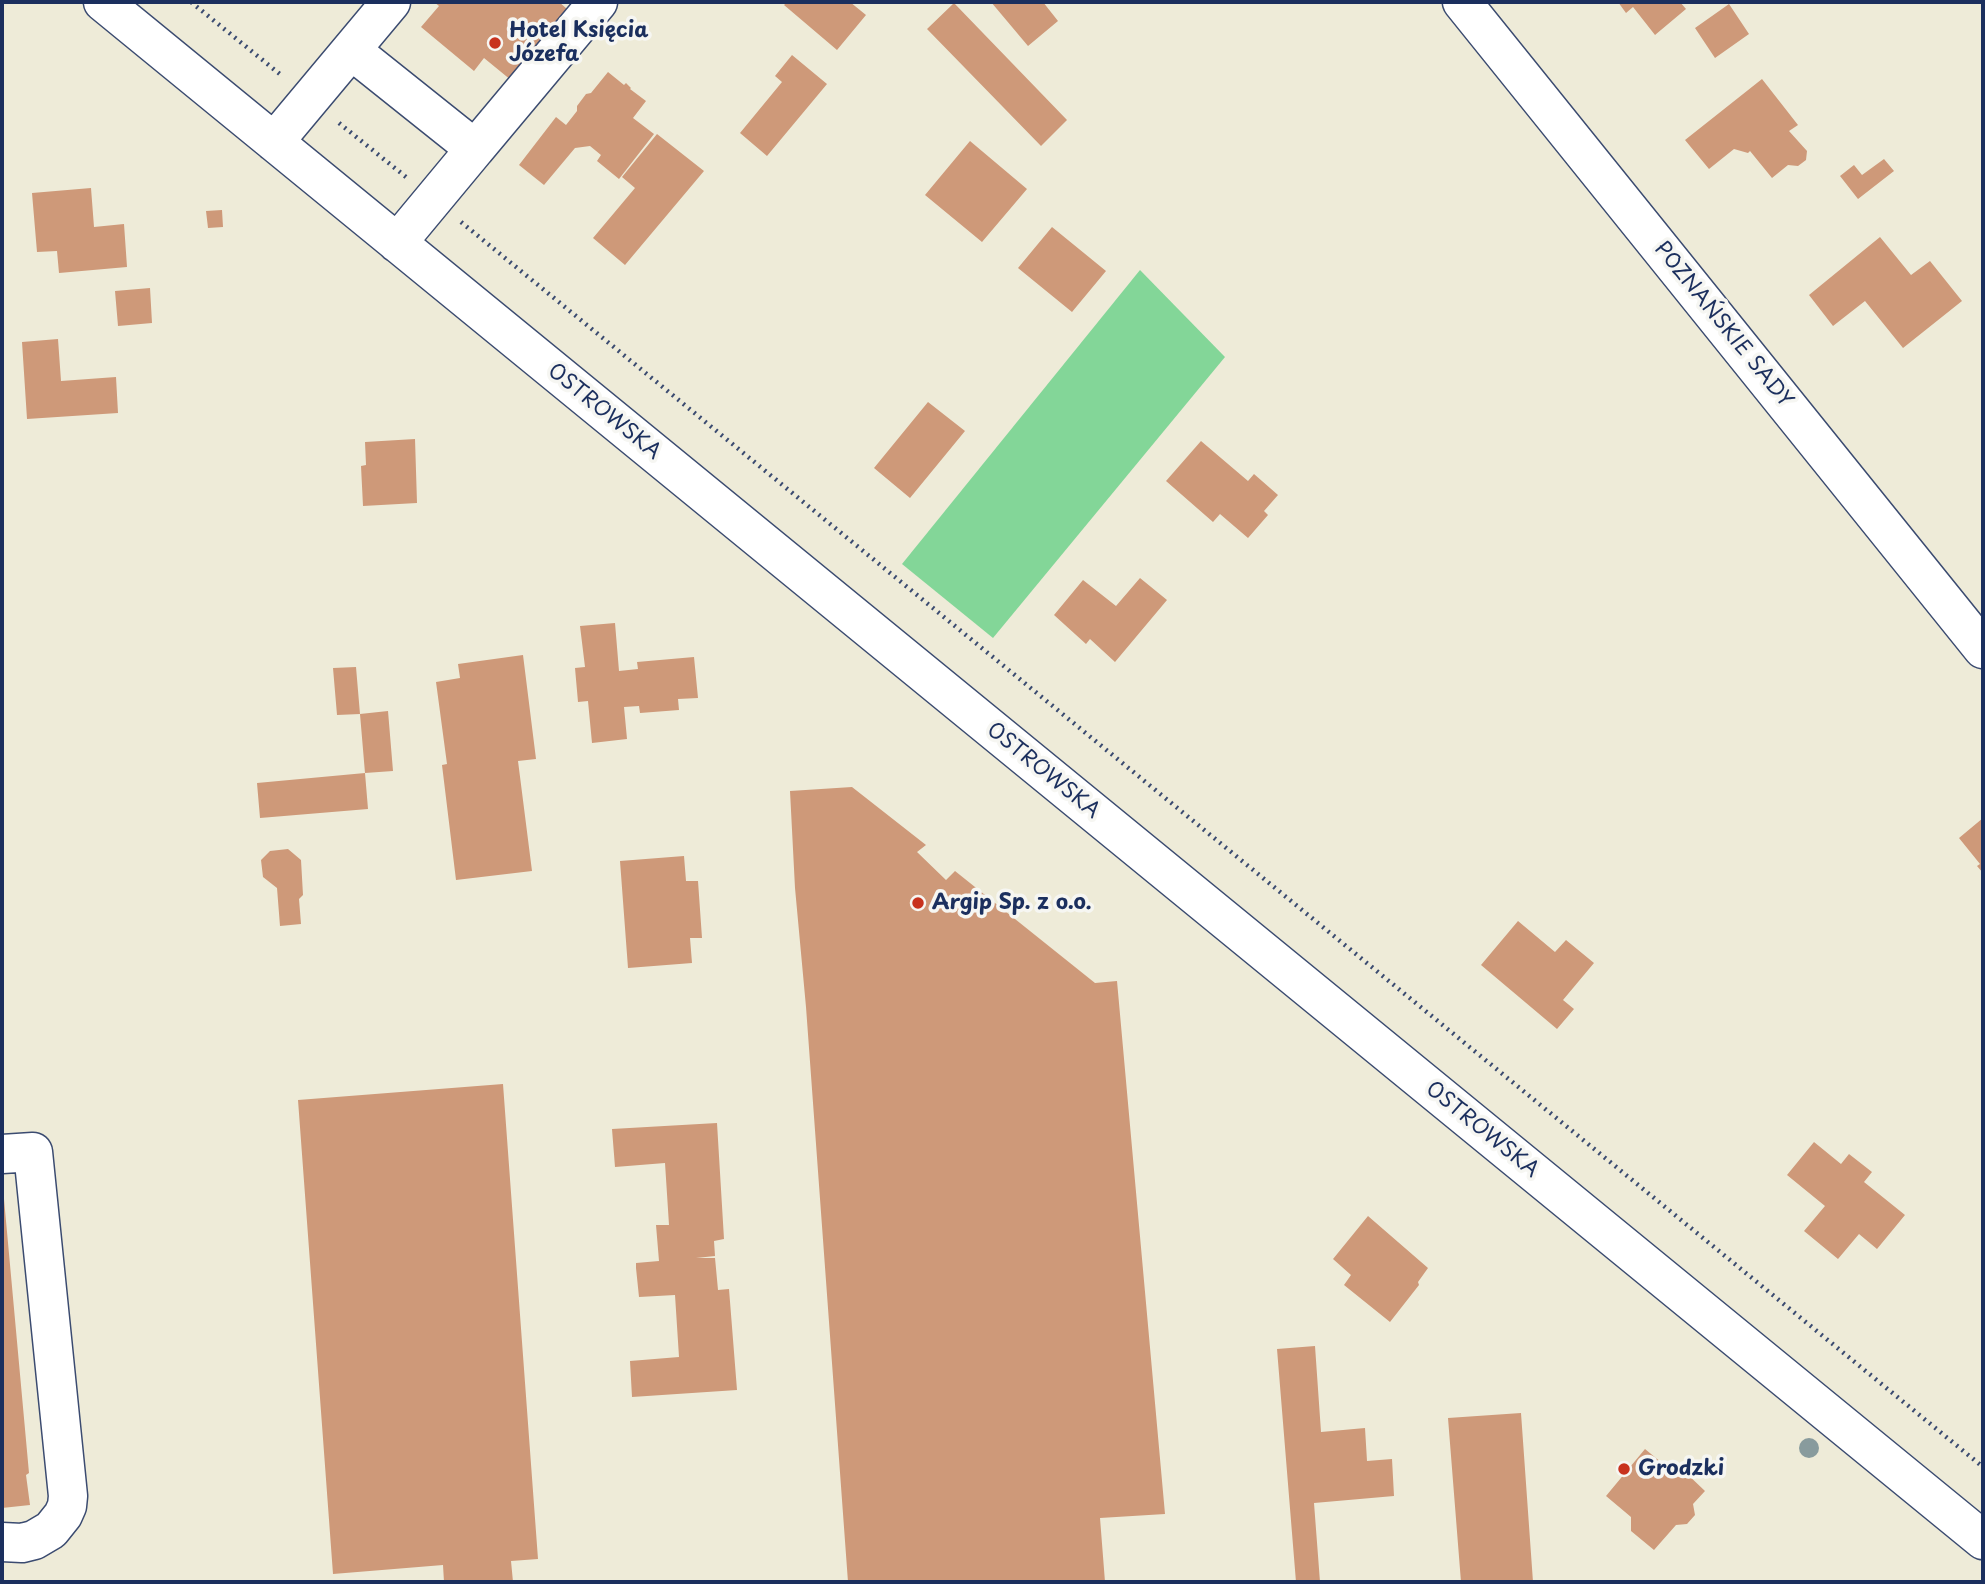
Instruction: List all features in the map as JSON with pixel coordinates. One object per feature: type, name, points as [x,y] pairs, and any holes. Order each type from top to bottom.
[{"type":"street","name":"OSTROWSKA","points":[[103,2],[1983,1540]]},
{"type":"street","points":[[274,142],[391,2]]},
{"type":"street","points":[[397,243],[598,2]]},
{"type":"street","name":"POZNAŃSKIE SADY","points":[[1462,2],[1983,649]]},
{"type":"street","points":[[351,50],[475,149]]},
{"type":"street","points":[[2,1154],[33,1152],[68,1496],[63,1516],[51,1531],[34,1541],[2,1542]]},
{"type":"path","points":[[191,2],[1983,1467]]},
{"type":"green space","points":[[1140,270],[1225,357],[993,638],[902,564]]},
{"type":"building","name":"Hotel Księcia Józefa","points":[[434,2],[559,2],[574,15],[517,85],[484,58],[474,71],[421,27],[439,6]]},
{"type":"building","points":[[787,2],[850,2],[866,15],[837,50],[784,5]]},
{"type":"building","points":[[991,2],[1043,2],[1058,21],[1028,46]]},
{"type":"building","points":[[1618,2],[1680,2],[1686,9],[1655,35],[1633,7],[1626,13]]},
{"type":"building","points":[[954,3],[1067,120],[1041,146],[927,29]]},
{"type":"building","points":[[1729,4],[1749,34],[1715,58],[1695,28]]},
{"type":"building","points":[[792,55],[827,84],[767,156],[740,133],[782,82],[775,76]]},
{"type":"building","points":[[608,72],[624,85],[626,83],[646,101],[633,118],[654,134],[619,179],[597,161],[601,155],[590,146],[575,148],[544,185],[519,165],[556,117],[566,125],[586,94],[591,93]]},
{"type":"building","points":[[1762,79],[1798,125],[1789,131],[1807,151],[1806,160],[1798,166],[1788,165],[1772,178],[1750,151],[1748,153],[1734,149],[1709,169],[1685,140]]},
{"type":"building","points":[[657,134],[704,171],[625,265],[593,238],[635,188],[622,177]]},
{"type":"building","points":[[970,141],[1027,189],[982,242],[925,195]]},
{"type":"building","points":[[1884,159],[1894,171],[1858,199],[1840,176],[1854,165],[1862,175]]},
{"type":"building","points":[[91,188],[94,227],[124,224],[127,267],[59,273],[57,251],[37,252],[32,193]]},
{"type":"building","points":[[222,210],[223,227],[208,228],[206,211]]},
{"type":"building","points":[[1052,227],[1106,271],[1072,312],[1018,268]]},
{"type":"building","points":[[1880,237],[1911,275],[1930,261],[1962,301],[1903,348],[1865,301],[1833,326],[1809,295]]},
{"type":"building","points":[[150,288],[152,323],[118,326],[115,291]]},
{"type":"building","points":[[58,339],[61,381],[116,377],[118,413],[27,419],[22,342]]},
{"type":"building","points":[[928,402],[965,431],[910,498],[874,468]]},
{"type":"building","points":[[415,439],[417,503],[363,506],[361,466],[366,465],[365,442]]},
{"type":"building","points":[[1201,441],[1248,481],[1254,474],[1278,495],[1264,511],[1268,515],[1248,538],[1220,514],[1213,522],[1166,481]]},
{"type":"building","points":[[1140,578],[1167,600],[1115,662],[1090,639],[1086,644],[1054,615],[1083,580],[1116,606]]},
{"type":"building","points":[[615,623],[619,671],[638,669],[637,662],[694,657],[698,698],[678,699],[679,710],[640,713],[639,706],[624,707],[627,739],[592,743],[588,701],[578,702],[575,668],[585,667],[580,626]]},
{"type":"building","points":[[523,655],[536,759],[518,761],[532,871],[456,880],[442,765],[447,764],[436,682],[460,678],[458,664]]},
{"type":"building","points":[[356,667],[360,714],[337,715],[333,668]]},
{"type":"building","points":[[388,711],[393,771],[365,773],[360,714]]},
{"type":"building","points":[[365,773],[368,809],[260,818],[257,783]]},
{"type":"building","points":[[852,787],[926,845],[917,852],[946,880],[955,871],[1095,983],[1117,981],[1165,1514],[1100,1518],[1105,1582],[848,1582],[795,888],[790,791]]},
{"type":"building","points":[[1983,818],[1983,873],[1977,866],[1980,864],[1959,838]]},
{"type":"building","points":[[288,849],[301,860],[301,924],[280,926],[277,888],[263,877],[261,860],[270,851]]},
{"type":"building","points":[[684,856],[686,881],[698,881],[702,938],[690,938],[692,963],[628,968],[620,861]]},
{"type":"building","points":[[1518,921],[1555,952],[1566,940],[1594,963],[1563,1000],[1574,1009],[1557,1029],[1481,965]]},
{"type":"building","points":[[503,1084],[538,1559],[511,1561],[513,1582],[444,1582],[443,1565],[333,1574],[298,1100]]},
{"type":"building","points":[[717,1123],[724,1239],[714,1241],[715,1256],[696,1258],[715,1258],[718,1290],[729,1289],[737,1390],[632,1397],[630,1361],[679,1357],[675,1295],[639,1297],[636,1268],[636,1263],[659,1261],[656,1225],[669,1225],[665,1163],[615,1167],[612,1129]]},
{"type":"building","points":[[1814,1142],[1841,1164],[1849,1154],[1872,1172],[1864,1182],[1905,1215],[1877,1249],[1859,1234],[1838,1259],[1804,1231],[1825,1206],[1787,1175]]},
{"type":"building","points":[[4,1199],[30,1505],[2,1508],[2,1200]]},
{"type":"building","points":[[1368,1216],[1428,1268],[1418,1282],[1419,1285],[1390,1322],[1344,1285],[1351,1275],[1333,1259]]},
{"type":"building","points":[[1315,1346],[1321,1432],[1365,1428],[1367,1461],[1392,1459],[1394,1496],[1314,1503],[1320,1582],[1296,1582],[1277,1349]]},
{"type":"building","points":[[1521,1413],[1533,1582],[1461,1582],[1448,1418]]},
{"type":"building","points":[[1645,1449],[1679,1477],[1684,1471],[1705,1491],[1693,1504],[1695,1515],[1687,1524],[1676,1525],[1654,1550],[1631,1531],[1631,1517],[1606,1496]]},
{"type":"place","name":"Hotel Księcia Józefa","points":[[495,43]]},
{"type":"place","name":"Argip Sp. z o.o.","points":[[918,903]]},
{"type":"place","name":"Grodzki","points":[[1624,1469]]}]
